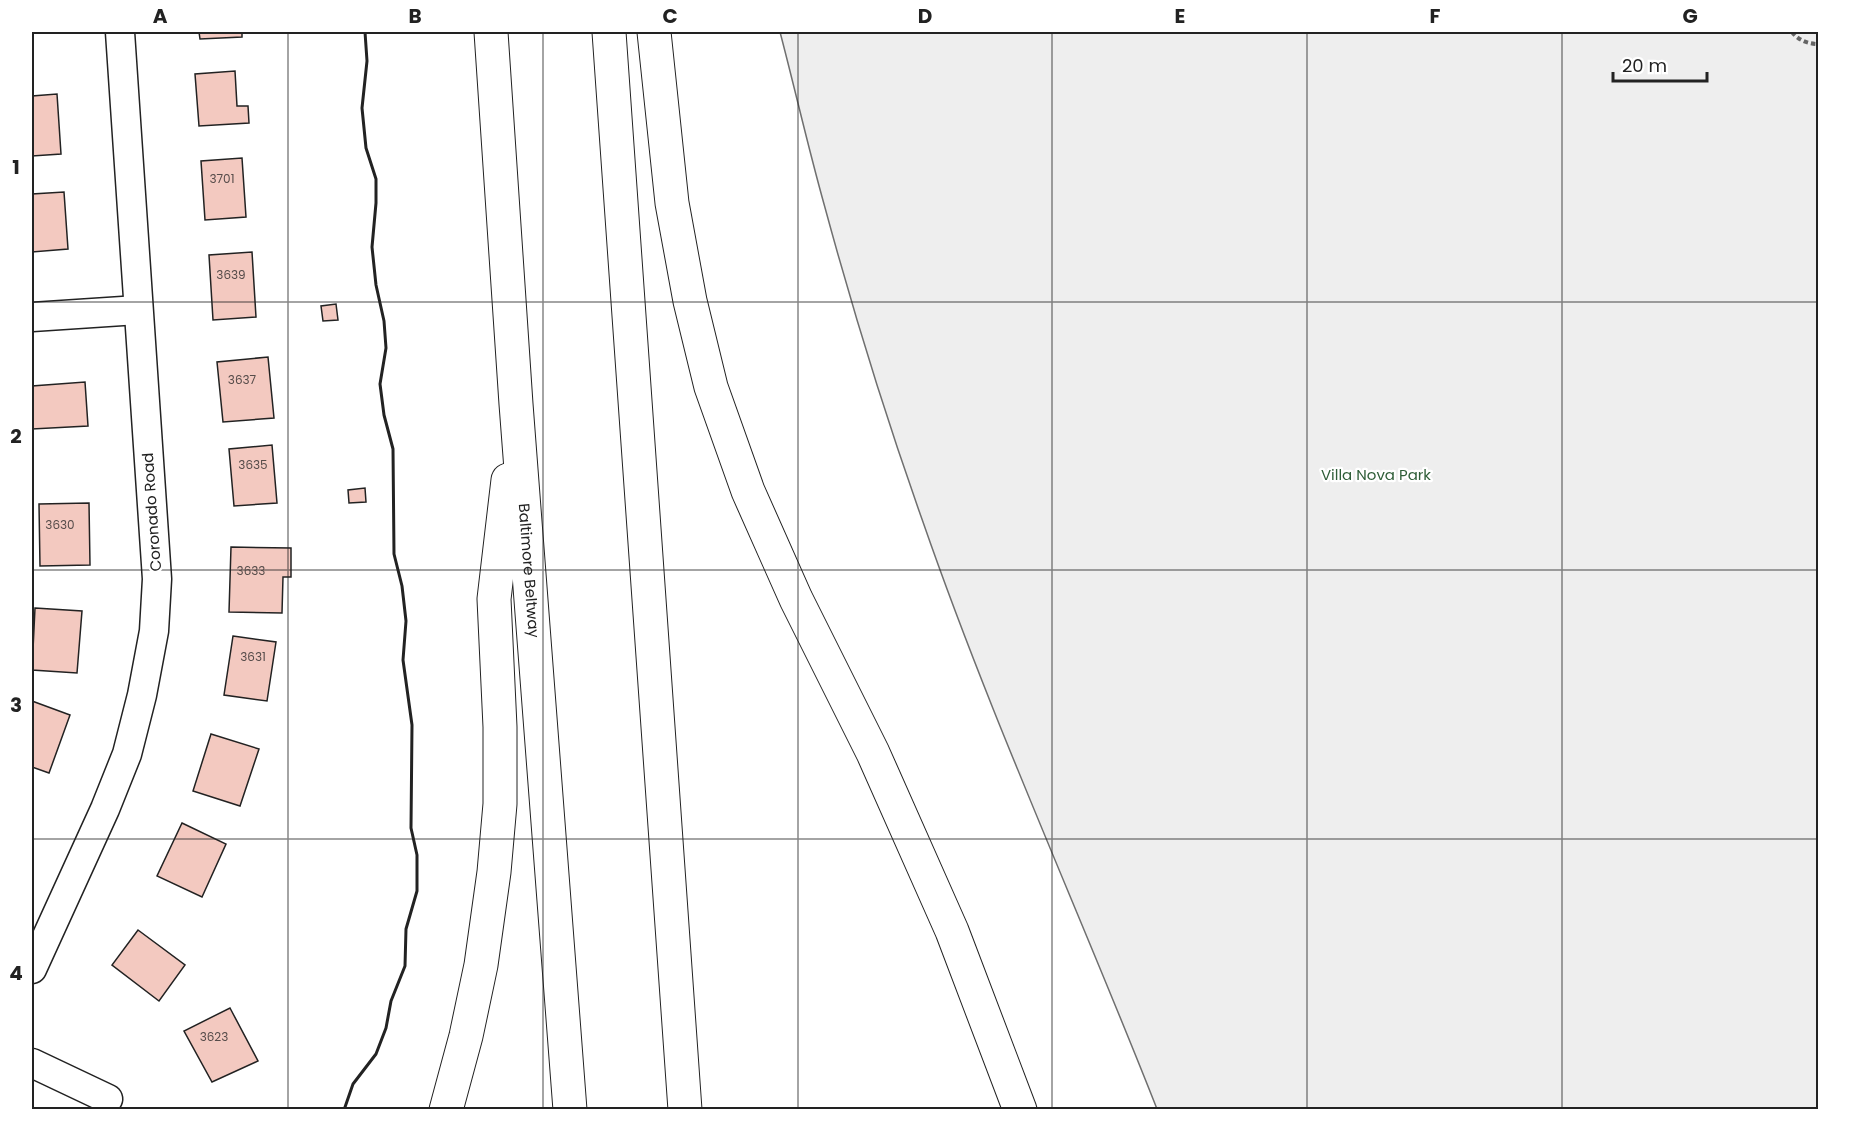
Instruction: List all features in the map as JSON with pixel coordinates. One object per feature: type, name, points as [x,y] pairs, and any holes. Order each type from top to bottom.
[{"type":"highway","name":"Baltimore Beltway","points":[[491,32],[516,404],[570,1110]]},
{"type":"highway","points":[[609,32],[686,1110]]},
{"type":"highway","points":[[654,32],[672,202],[690,301],[711,387],[748,491],[796,599],[873,753],[952,931],[1020,1110]]},
{"type":"highway","points":[[446,1110],[466,1036],[481,965],[494,872],[500,804],[500,749],[494,599],[516,404]]},
{"type":"street","name":"Coronado Road","points":[[32,969],[105,809],[127,754],[142,695],[154,631],[157,579],[120,32]]},
{"type":"street","points":[[32,317],[138,310]]},
{"type":"street","points":[[32,1063],[108,1099]]},
{"type":"path","points":[[1792,32],[1796,38],[1818,44]]},
{"type":"green space","name":"Villa Nova Park","points":[[780,32],[1818,32],[1818,1109],[1157,1109],[1007,744],[923,522],[846,284]]},
{"type":"building","points":[[199,32],[242,32],[242,37],[200,39]]},
{"type":"building","points":[[235,71],[237,106],[248,106],[249,123],[199,126],[195,74]]},
{"type":"building","points":[[57,94],[61,154],[32,156],[32,96]]},
{"type":"building","points":[[242,158],[246,217],[205,220],[201,161]]},
{"type":"building","points":[[64,192],[68,249],[32,252],[32,194]]},
{"type":"building","points":[[252,252],[256,317],[213,320],[209,255]]},
{"type":"building","points":[[336,304],[338,320],[323,321],[321,306]]},
{"type":"building","points":[[268,357],[274,418],[223,422],[217,362]]},
{"type":"building","points":[[85,382],[88,426],[32,429],[32,386]]},
{"type":"building","points":[[272,445],[277,503],[234,506],[229,449]]},
{"type":"building","points":[[365,488],[366,502],[349,503],[348,490]]},
{"type":"building","points":[[89,503],[90,565],[40,566],[39,504]]},
{"type":"building","points":[[231,547],[291,548],[291,577],[283,577],[282,613],[229,612]]},
{"type":"building","points":[[35,608],[82,611],[77,673],[32,670]]},
{"type":"building","points":[[233,636],[276,642],[267,701],[224,695]]},
{"type":"building","points":[[32,701],[70,715],[49,773],[32,767]]},
{"type":"building","points":[[211,734],[259,749],[240,806],[193,791]]},
{"type":"building","points":[[182,823],[226,844],[202,897],[157,876]]},
{"type":"building","points":[[138,930],[185,965],[159,1001],[112,965]]},
{"type":"building","points":[[230,1008],[258,1061],[212,1082],[184,1031]]},
{"type":"wall","points":[[344,1110],[353,1084],[376,1054],[386,1028],[391,1001],[405,966],[406,929],[417,891],[417,855],[411,828],[412,725],[403,660],[406,621],[402,586],[394,554],[393,449],[384,415],[380,384],[386,348],[372,247],[376,179],[366,148],[362,108],[367,61],[365,32]]}]
